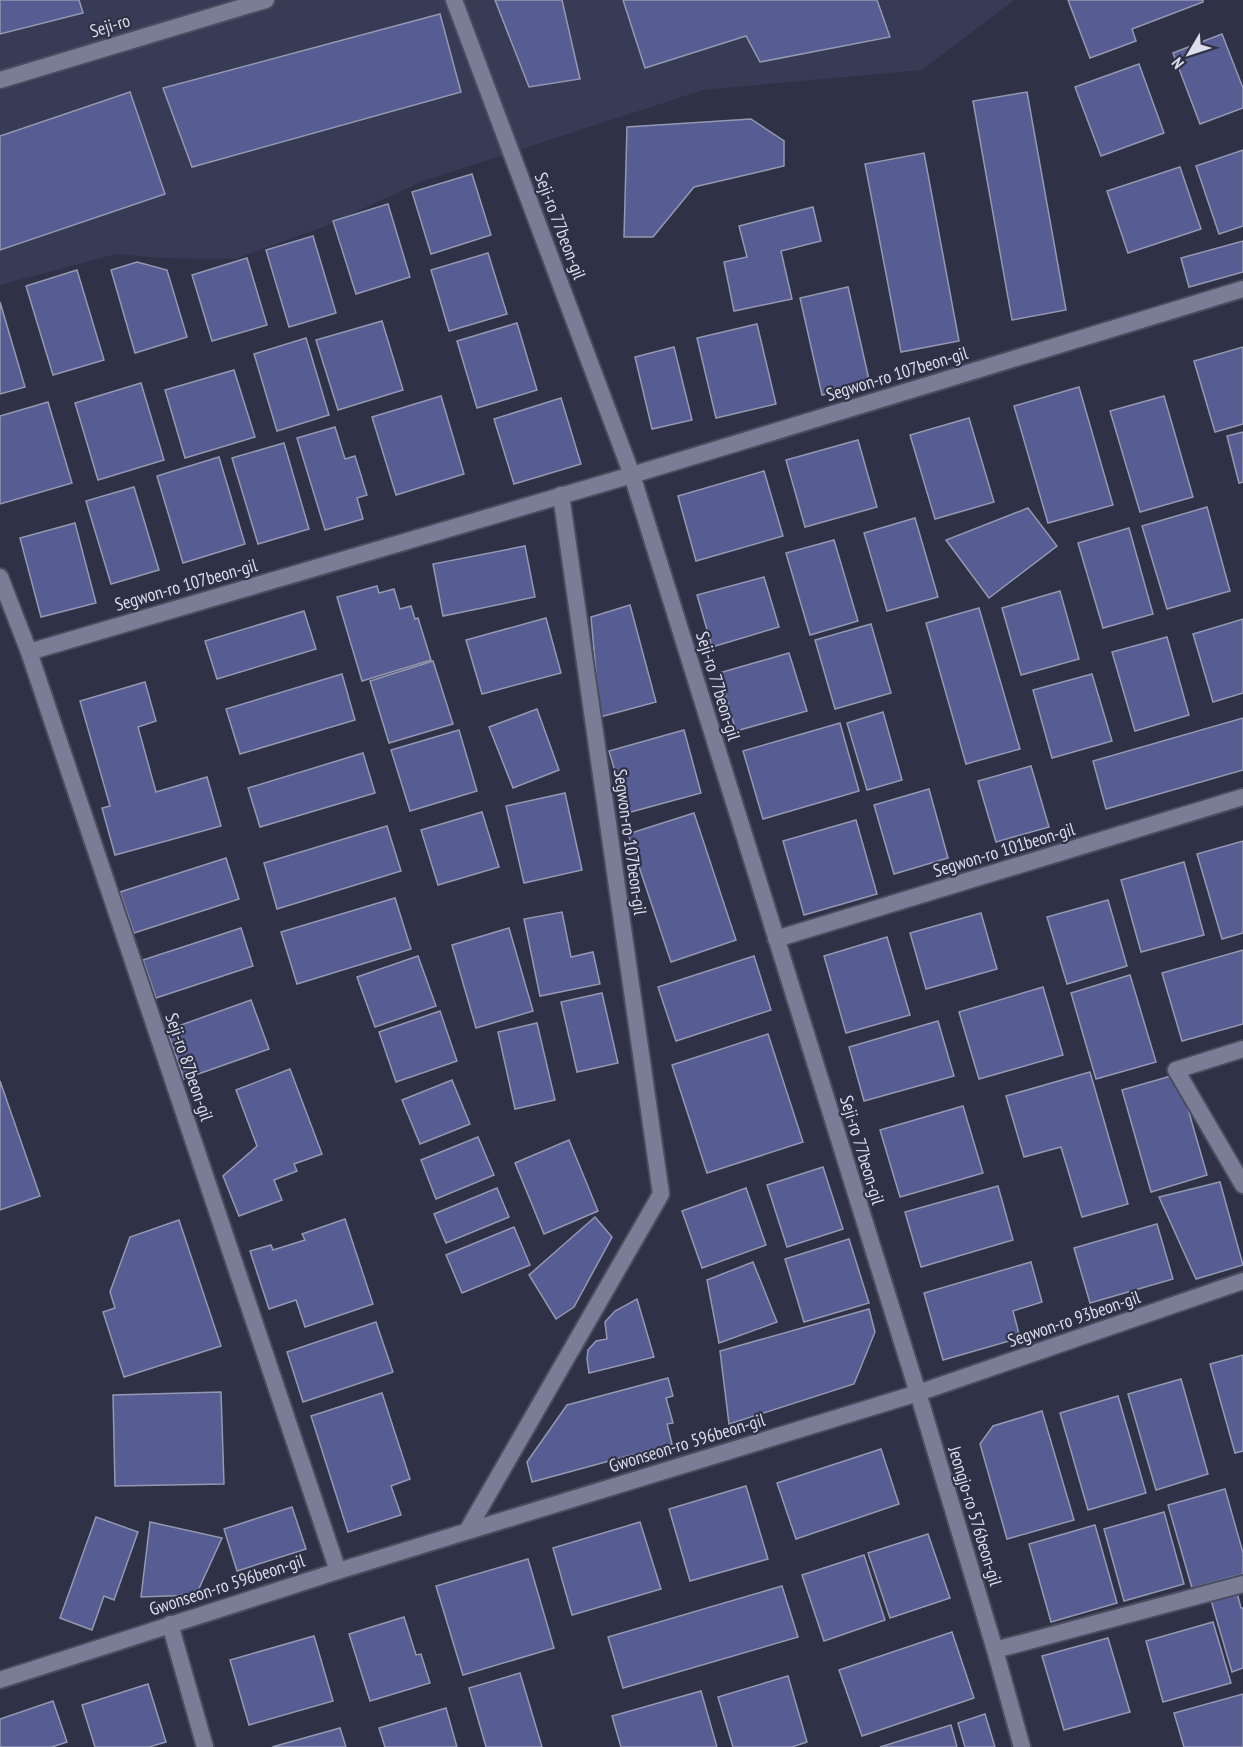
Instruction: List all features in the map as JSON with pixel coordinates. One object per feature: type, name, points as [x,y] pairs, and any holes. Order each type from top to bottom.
[{"type":"street","name":"Seji-ro","points":[[0,80],[266,0]]},
{"type":"street","name":"Seji-ro 77beon-gil","points":[[454,0],[632,475],[918,1393]]},
{"type":"street","name":"Segwon-ro 107beon-gil","points":[[29,652],[632,475],[1243,289]]},
{"type":"street","name":"Segwon-ro 107beon-gil","points":[[467,1531],[661,1194],[561,495]]},
{"type":"street","name":"Seji-ro 87beon-gil","points":[[0,577],[29,652],[338,1570]]},
{"type":"street","name":"Segwon-ro 101beon-gil","points":[[776,939],[1243,797]]},
{"type":"street","points":[[1243,1050],[1176,1070],[1243,1185]]},
{"type":"street","name":"Segwon-ro 93beon-gil","points":[[918,1393],[1243,1281]]},
{"type":"street","name":"Gwonseon-ro 596beon-gil","points":[[0,1680],[338,1570],[918,1393]]},
{"type":"street","name":"Jeongjo-ro 576beon-gil","points":[[918,1393],[1022,1747]]},
{"type":"street","points":[[995,1650],[1243,1584]]},
{"type":"street","points":[[170,1624],[205,1747]]},
{"type":"shaded area","points":[[0,0],[1014,0],[922,70],[703,90],[423,181],[323,227],[235,259],[160,258],[116,254],[0,285]]},
{"type":"building","points":[[0,0],[79,0],[83,13],[0,34]]},
{"type":"building","points":[[495,0],[562,0],[580,79],[529,87]]},
{"type":"building","points":[[623,0],[877,0],[890,37],[760,62],[746,36],[645,68]]},
{"type":"building","points":[[1068,0],[1203,0],[1203,2],[1132,29],[1136,41],[1090,58]]},
{"type":"building","points":[[440,14],[461,92],[192,167],[163,88]]},
{"type":"building","points":[[1222,34],[1243,88],[1243,108],[1200,124],[1173,53]]},
{"type":"building","points":[[1139,64],[1164,133],[1101,156],[1075,87]]},
{"type":"building","points":[[130,92],[165,194],[0,250],[0,136]]},
{"type":"building","points":[[1027,92],[1066,310],[1012,320],[973,101]]},
{"type":"building","points":[[751,119],[784,141],[784,166],[694,187],[653,237],[624,237],[627,127]]},
{"type":"building","points":[[1243,150],[1243,226],[1219,234],[1196,166]]},
{"type":"building","points":[[924,153],[959,341],[901,352],[865,164]]},
{"type":"building","points":[[1180,167],[1201,229],[1128,253],[1107,191]]},
{"type":"building","points":[[472,174],[491,235],[431,254],[412,192]]},
{"type":"building","points":[[388,204],[410,277],[356,294],[333,221]]},
{"type":"building","points":[[813,207],[821,241],[781,251],[792,299],[734,311],[724,262],[747,257],[739,226]]},
{"type":"building","points":[[313,236],[336,313],[289,327],[266,250]]},
{"type":"building","points":[[1243,241],[1243,272],[1189,287],[1181,258]]},
{"type":"building","points":[[488,253],[507,314],[449,331],[431,270]]},
{"type":"building","points":[[247,258],[267,325],[212,341],[192,275]]},
{"type":"building","points":[[137,262],[167,270],[187,337],[135,353],[111,270]]},
{"type":"building","points":[[77,270],[104,360],[53,375],[26,286]]},
{"type":"building","points":[[848,287],[870,384],[822,395],[800,298]]},
{"type":"building","points":[[0,302],[25,387],[0,394]]},
{"type":"building","points":[[382,321],[403,390],[338,410],[316,340]]},
{"type":"building","points":[[517,323],[537,390],[477,408],[457,341]]},
{"type":"building","points":[[757,324],[776,404],[716,418],[697,338]]},
{"type":"building","points":[[306,338],[329,415],[277,431],[254,354]]},
{"type":"building","points":[[674,347],[692,420],[652,429],[635,357]]},
{"type":"building","points":[[1243,347],[1243,424],[1215,432],[1194,361]]},
{"type":"building","points":[[234,370],[255,437],[185,458],[165,390]]},
{"type":"building","points":[[141,383],[164,460],[98,480],[75,403]]},
{"type":"building","points":[[1079,387],[1113,505],[1048,523],[1014,406]]},
{"type":"building","points":[[441,396],[464,474],[396,495],[372,417]]},
{"type":"building","points":[[1164,396],[1193,497],[1140,512],[1110,411]]},
{"type":"building","points":[[561,398],[581,464],[514,484],[494,419]]},
{"type":"building","points":[[48,402],[72,483],[0,504],[0,416]]},
{"type":"building","points":[[969,418],[994,502],[935,519],[910,435]]},
{"type":"building","points":[[335,427],[345,459],[355,456],[367,495],[357,498],[363,519],[325,530],[297,438]]},
{"type":"building","points":[[1243,432],[1243,482],[1239,483],[1227,436]]},
{"type":"building","points":[[858,440],[877,507],[805,527],[786,460]]},
{"type":"building","points":[[284,443],[309,529],[258,544],[232,458]]},
{"type":"building","points":[[219,457],[245,544],[183,563],[157,476]]},
{"type":"building","points":[[764,471],[783,536],[696,561],[678,496]]},
{"type":"building","points":[[134,487],[159,570],[111,584],[86,501]]},
{"type":"building","points":[[1207,507],[1230,591],[1167,609],[1142,526]]},
{"type":"building","points":[[1028,508],[1057,546],[989,598],[946,540]]},
{"type":"building","points":[[915,518],[938,597],[887,611],[864,533]]},
{"type":"building","points":[[75,523],[96,603],[41,617],[20,538]]},
{"type":"building","points":[[1129,528],[1153,614],[1103,628],[1078,543]]},
{"type":"building","points":[[834,540],[858,621],[810,635],[786,553]]},
{"type":"building","points":[[525,546],[535,597],[443,616],[433,564]]},
{"type":"building","points":[[764,577],[779,627],[712,647],[697,595]]},
{"type":"building","points":[[377,586],[379,593],[394,589],[400,609],[411,606],[415,619],[418,618],[431,660],[362,681],[337,597]]},
{"type":"building","points":[[1060,591],[1079,659],[1021,675],[1002,608]]},
{"type":"building","points":[[630,605],[656,702],[600,717],[591,617]]},
{"type":"building","points":[[979,608],[1020,749],[966,764],[926,623]]},
{"type":"building","points":[[304,611],[316,649],[217,679],[205,641]]},
{"type":"building","points":[[546,618],[561,673],[482,694],[466,640]]},
{"type":"building","points":[[1243,619],[1243,693],[1213,702],[1193,634]]},
{"type":"building","points":[[871,624],[891,693],[835,709],[815,640]]},
{"type":"building","points":[[1167,637],[1189,715],[1135,731],[1112,652]]},
{"type":"building","points":[[789,653],[807,711],[736,731],[719,673]]},
{"type":"building","points":[[433,661],[453,724],[389,743],[370,681]]},
{"type":"building","points":[[342,674],[355,720],[240,754],[226,709]]},
{"type":"building","points":[[1092,674],[1112,741],[1052,758],[1033,690]]},
{"type":"building","points":[[145,682],[156,721],[138,727],[156,792],[207,777],[221,826],[115,855],[102,808],[110,806],[80,701]]},
{"type":"building","points":[[537,709],[559,770],[513,788],[489,727]]},
{"type":"building","points":[[883,712],[902,780],[867,790],[847,723]]},
{"type":"building","points":[[1243,718],[1243,770],[1106,809],[1093,761]]},
{"type":"building","points":[[840,723],[859,791],[763,819],[743,751]]},
{"type":"building","points":[[459,730],[477,791],[410,811],[391,750]]},
{"type":"building","points":[[684,730],[701,793],[627,813],[609,751]]},
{"type":"building","points":[[363,753],[375,793],[260,827],[248,788]]},
{"type":"building","points":[[1031,766],[1049,827],[996,842],[978,781]]},
{"type":"building","points":[[929,789],[948,858],[894,874],[874,805]]},
{"type":"building","points":[[565,793],[582,870],[524,883],[506,806]]},
{"type":"building","points":[[482,812],[499,867],[438,885],[421,830]]},
{"type":"building","points":[[694,813],[736,940],[671,962],[628,834]]},
{"type":"building","points":[[856,820],[877,894],[804,915],[783,841]]},
{"type":"building","points":[[387,826],[401,871],[277,909],[264,863]]},
{"type":"building","points":[[1243,841],[1243,933],[1222,939],[1197,854]]},
{"type":"building","points":[[226,858],[239,899],[134,933],[120,892]]},
{"type":"building","points":[[1184,862],[1204,935],[1141,952],[1121,880]]},
{"type":"building","points":[[395,898],[411,949],[297,984],[281,932]]},
{"type":"building","points":[[1108,900],[1127,966],[1067,984],[1047,917]]},
{"type":"building","points":[[562,912],[571,957],[593,952],[600,984],[540,996],[524,919]]},
{"type":"building","points":[[981,913],[997,969],[926,989],[910,933]]},
{"type":"building","points":[[241,928],[253,966],[156,998],[143,960]]},
{"type":"building","points":[[509,928],[533,1011],[476,1028],[452,945]]},
{"type":"building","points":[[887,937],[910,1015],[846,1033],[824,956]]},
{"type":"building","points":[[1243,950],[1243,1024],[1182,1041],[1162,973]]},
{"type":"building","points":[[418,956],[436,1006],[375,1027],[357,977]]},
{"type":"building","points":[[754,956],[771,1010],[676,1041],[658,987]]},
{"type":"building","points":[[1130,975],[1156,1062],[1096,1079],[1071,993]]},
{"type":"building","points":[[1043,987],[1063,1055],[979,1079],[959,1012]]},
{"type":"building","points":[[602,993],[618,1063],[577,1072],[561,1002]]},
{"type":"building","points":[[251,1000],[269,1049],[184,1079],[167,1030]]},
{"type":"building","points":[[440,1011],[457,1061],[396,1082],[379,1032]]},
{"type":"building","points":[[938,1021],[954,1076],[864,1101],[849,1047]]},
{"type":"building","points":[[537,1023],[555,1100],[515,1109],[498,1032]]},
{"type":"building","points":[[768,1034],[803,1142],[707,1173],[672,1065]]},
{"type":"building","points":[[290,1069],[322,1154],[294,1164],[297,1171],[274,1180],[282,1200],[239,1216],[223,1176],[257,1146],[236,1090]]},
{"type":"building","points":[[1090,1072],[1128,1204],[1082,1217],[1061,1147],[1024,1157],[1006,1096]]},
{"type":"building","points":[[1178,1074],[1207,1175],[1151,1192],[1122,1090]]},
{"type":"building","points":[[452,1080],[470,1124],[420,1144],[402,1100]]},
{"type":"building","points":[[0,1081],[40,1196],[0,1210]]},
{"type":"building","points":[[963,1106],[983,1173],[900,1197],[880,1130]]},
{"type":"building","points":[[478,1137],[494,1175],[436,1199],[421,1160]]},
{"type":"building","points":[[569,1140],[598,1211],[544,1234],[515,1163]]},
{"type":"building","points":[[823,1167],[843,1229],[787,1247],[767,1185]]},
{"type":"building","points":[[1220,1182],[1243,1265],[1196,1279],[1159,1197]]},
{"type":"building","points":[[998,1186],[1013,1240],[921,1267],[905,1212]]},
{"type":"building","points":[[497,1188],[509,1217],[446,1243],[434,1214]]},
{"type":"building","points":[[746,1188],[766,1245],[702,1268],[682,1211]]},
{"type":"building","points":[[595,1217],[612,1237],[574,1307],[556,1319],[529,1275]]},
{"type":"building","points":[[345,1219],[373,1304],[305,1327],[296,1300],[269,1309],[250,1251],[271,1245],[273,1250],[305,1240],[302,1234]]},
{"type":"building","points":[[179,1220],[221,1346],[124,1377],[103,1312],[115,1308],[110,1292],[130,1237]]},
{"type":"building","points":[[1157,1224],[1173,1279],[1090,1303],[1074,1248]]},
{"type":"building","points":[[514,1227],[530,1265],[462,1293],[446,1255]]},
{"type":"building","points":[[849,1239],[869,1303],[804,1322],[785,1259]]},
{"type":"building","points":[[753,1262],[777,1322],[719,1343],[707,1280]]},
{"type":"building","points":[[1031,1262],[1042,1302],[1013,1311],[1020,1338],[943,1360],[924,1293]]},
{"type":"building","points":[[637,1299],[654,1357],[589,1373],[588,1350],[596,1341],[607,1339],[605,1322],[615,1311]]},
{"type":"building","points":[[869,1309],[875,1332],[854,1384],[729,1424],[720,1351]]},
{"type":"building","points":[[376,1322],[393,1372],[303,1402],[287,1352]]},
{"type":"building","points":[[1243,1355],[1243,1451],[1235,1453],[1210,1364]]},
{"type":"building","points":[[668,1378],[673,1396],[666,1398],[673,1423],[667,1424],[672,1444],[532,1482],[527,1462],[567,1405]]},
{"type":"building","points":[[1181,1379],[1208,1474],[1156,1490],[1128,1394]]},
{"type":"building","points":[[221,1392],[224,1484],[115,1486],[113,1395]]},
{"type":"building","points":[[382,1393],[410,1479],[391,1486],[401,1515],[348,1532],[311,1416]]},
{"type":"building","points":[[1118,1396],[1146,1493],[1088,1510],[1060,1413]]},
{"type":"building","points":[[1042,1411],[1074,1520],[1007,1539],[980,1444],[993,1426]]},
{"type":"building","points":[[881,1449],[899,1504],[796,1539],[777,1483]]},
{"type":"building","points":[[746,1486],[768,1559],[690,1581],[669,1509]]},
{"type":"building","points":[[1225,1489],[1243,1553],[1243,1574],[1192,1588],[1168,1505]]},
{"type":"building","points":[[292,1507],[306,1549],[237,1571],[224,1529]]},
{"type":"building","points":[[1164,1512],[1184,1584],[1124,1601],[1104,1529]]},
{"type":"building","points":[[96,1517],[138,1532],[114,1600],[104,1596],[92,1630],[60,1618]]},
{"type":"building","points":[[150,1522],[222,1538],[196,1595],[141,1597]]},
{"type":"building","points":[[640,1522],[661,1589],[572,1615],[553,1548]]},
{"type":"building","points":[[1095,1525],[1117,1603],[1051,1622],[1029,1544]]},
{"type":"building","points":[[928,1534],[950,1598],[890,1618],[868,1553]]},
{"type":"building","points":[[864,1555],[885,1620],[824,1641],[802,1575]]},
{"type":"building","points":[[528,1559],[554,1648],[463,1675],[436,1586]]},
{"type":"building","points":[[782,1586],[798,1637],[623,1688],[608,1637]]},
{"type":"building","points":[[1236,1589],[1241,1608],[1243,1608],[1243,1668],[1232,1672],[1210,1597]]},
{"type":"building","points":[[404,1617],[416,1655],[421,1654],[430,1683],[370,1701],[349,1634]]},
{"type":"building","points":[[1213,1622],[1231,1683],[1163,1702],[1146,1641]]},
{"type":"building","points":[[952,1632],[974,1698],[862,1736],[839,1670]]},
{"type":"building","points":[[314,1636],[333,1701],[249,1725],[230,1660]]},
{"type":"building","points":[[1108,1638],[1130,1712],[1064,1730],[1042,1656]]},
{"type":"building","points":[[520,1673],[542,1747],[486,1747],[469,1688]]},
{"type":"building","points":[[788,1676],[807,1742],[792,1747],[733,1747],[718,1697]]},
{"type":"building","points":[[148,1684],[166,1742],[149,1747],[95,1747],[82,1705]]},
{"type":"building","points":[[701,1691],[717,1747],[621,1747],[612,1716]]},
{"type":"building","points":[[1243,1694],[1243,1747],[1184,1747],[1174,1713]]},
{"type":"building","points":[[53,1701],[67,1742],[52,1747],[0,1747],[0,1719]]},
{"type":"building","points":[[446,1708],[457,1747],[385,1747],[379,1728]]},
{"type":"building","points":[[985,1714],[995,1747],[965,1747],[958,1723]]},
{"type":"building","points":[[951,1725],[957,1747],[880,1747]]},
{"type":"building","points":[[340,1728],[346,1747],[272,1747]]}]
